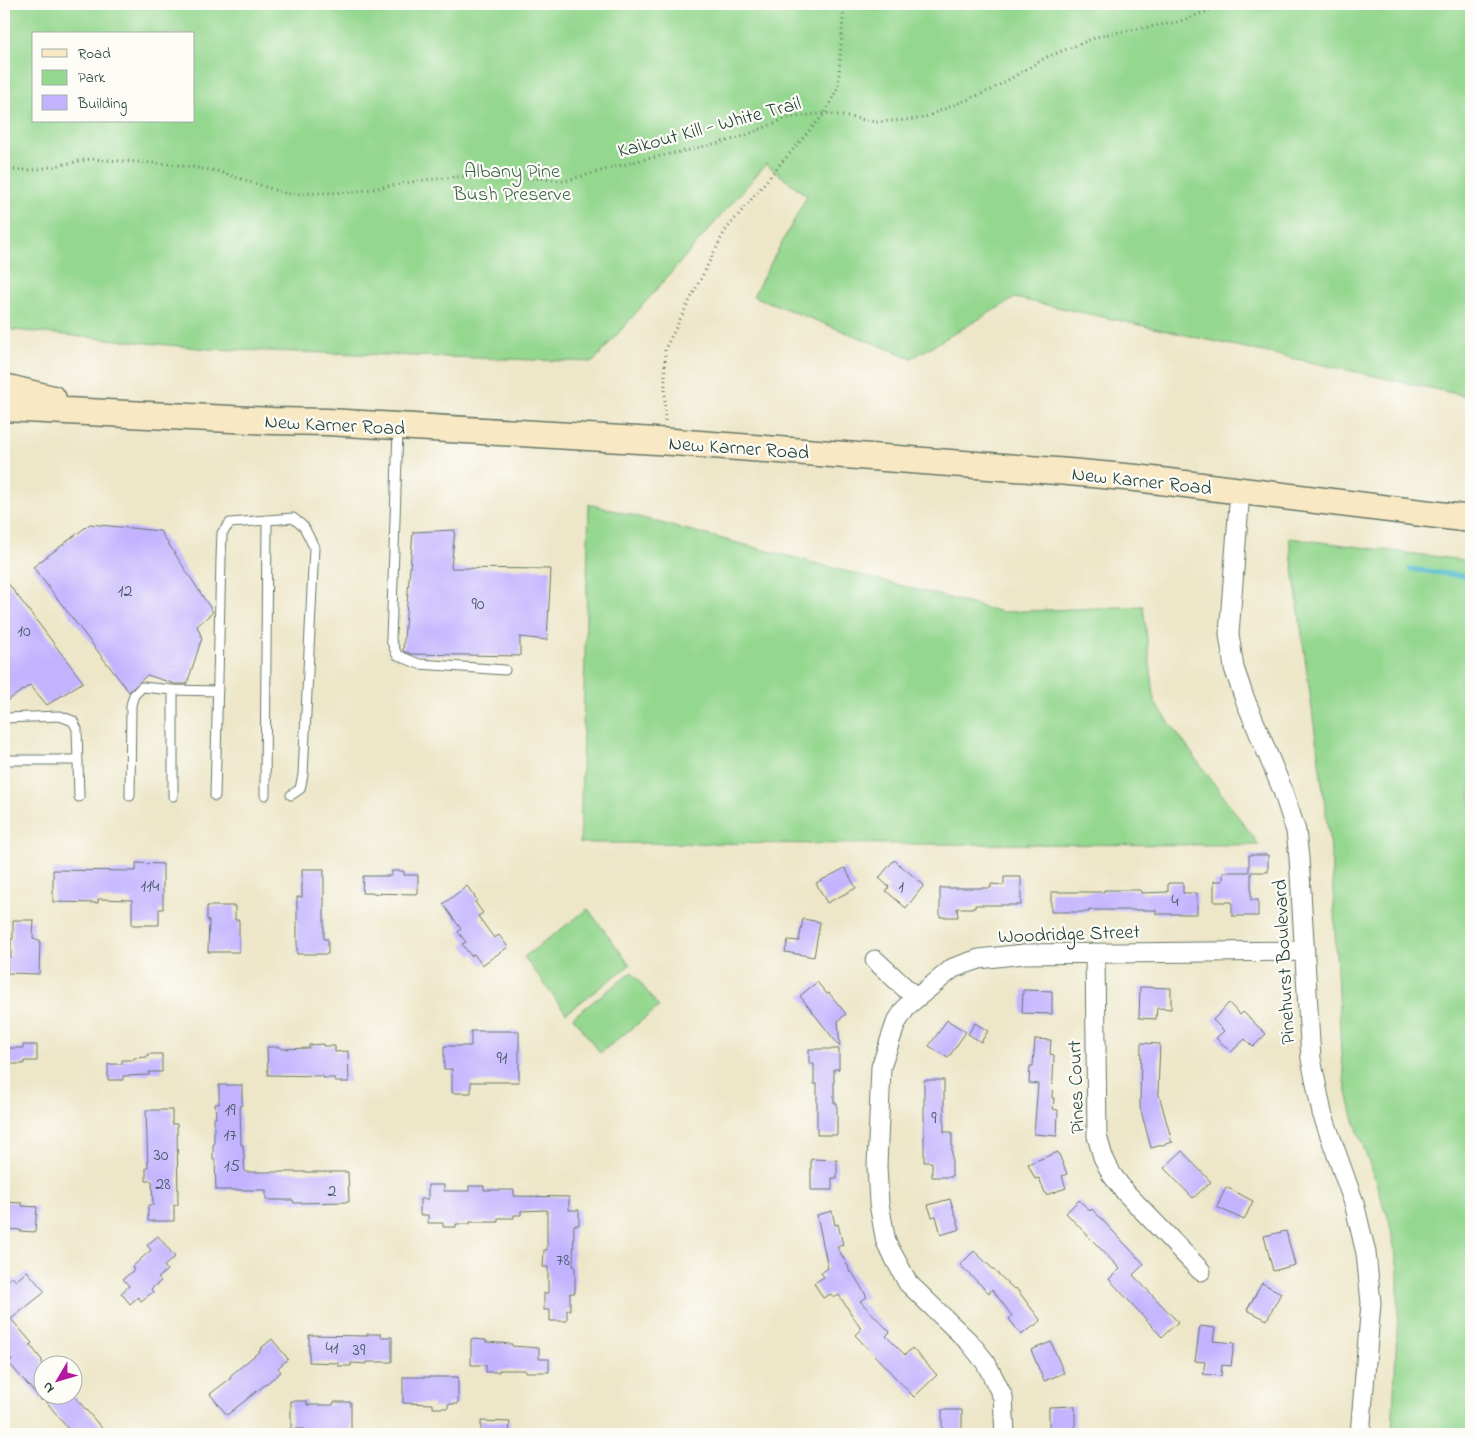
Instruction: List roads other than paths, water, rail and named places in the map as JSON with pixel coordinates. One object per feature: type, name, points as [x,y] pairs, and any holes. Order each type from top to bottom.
[{"type":"main road","points":[[4,387],[107,413]]},
{"type":"main road","name":"New Karner Road","points":[[4,408],[398,426],[664,441],[1136,478],[1471,519]]},
{"type":"street","name":"Pinehurst Boulevard","points":[[1240,491],[1229,634],[1234,668],[1283,791],[1296,831],[1311,1060],[1322,1113],[1354,1203],[1366,1253],[1371,1303],[1360,1434]]},
{"type":"street","name":"Woodridge Street","points":[[1005,1434],[1003,1397],[986,1364],[970,1343],[908,1282],[886,1242],[879,1204],[877,1166],[881,1067],[896,1023],[906,1006],[953,968],[979,960],[1024,954],[1305,951]]},
{"type":"street","name":"Pines Court","points":[[1095,953],[1097,1136],[1103,1157],[1112,1175],[1126,1193],[1202,1271]]},
{"type":"street","points":[[875,960],[916,998]]},
{"type":"lane","points":[[398,426],[391,640],[397,655],[419,664],[504,670]]},
{"type":"lane","points":[[215,796],[222,533],[230,523],[293,518],[304,527],[314,547],[303,775],[300,789],[291,795]]},
{"type":"lane","points":[[265,795],[267,520]]},
{"type":"lane","points":[[130,796],[131,705],[134,695],[142,687],[218,691]]},
{"type":"lane","points":[[173,690],[173,796]]},
{"type":"lane","points":[[4,718],[60,716],[73,721],[77,729],[79,797]]},
{"type":"lane","points":[[4,760],[78,760]]},
{"type":"waterway","points":[[1410,569],[1471,577]]},
{"type":"park label","name":"Albany Pine Bush Preserve","points":[[512,182]]}]
